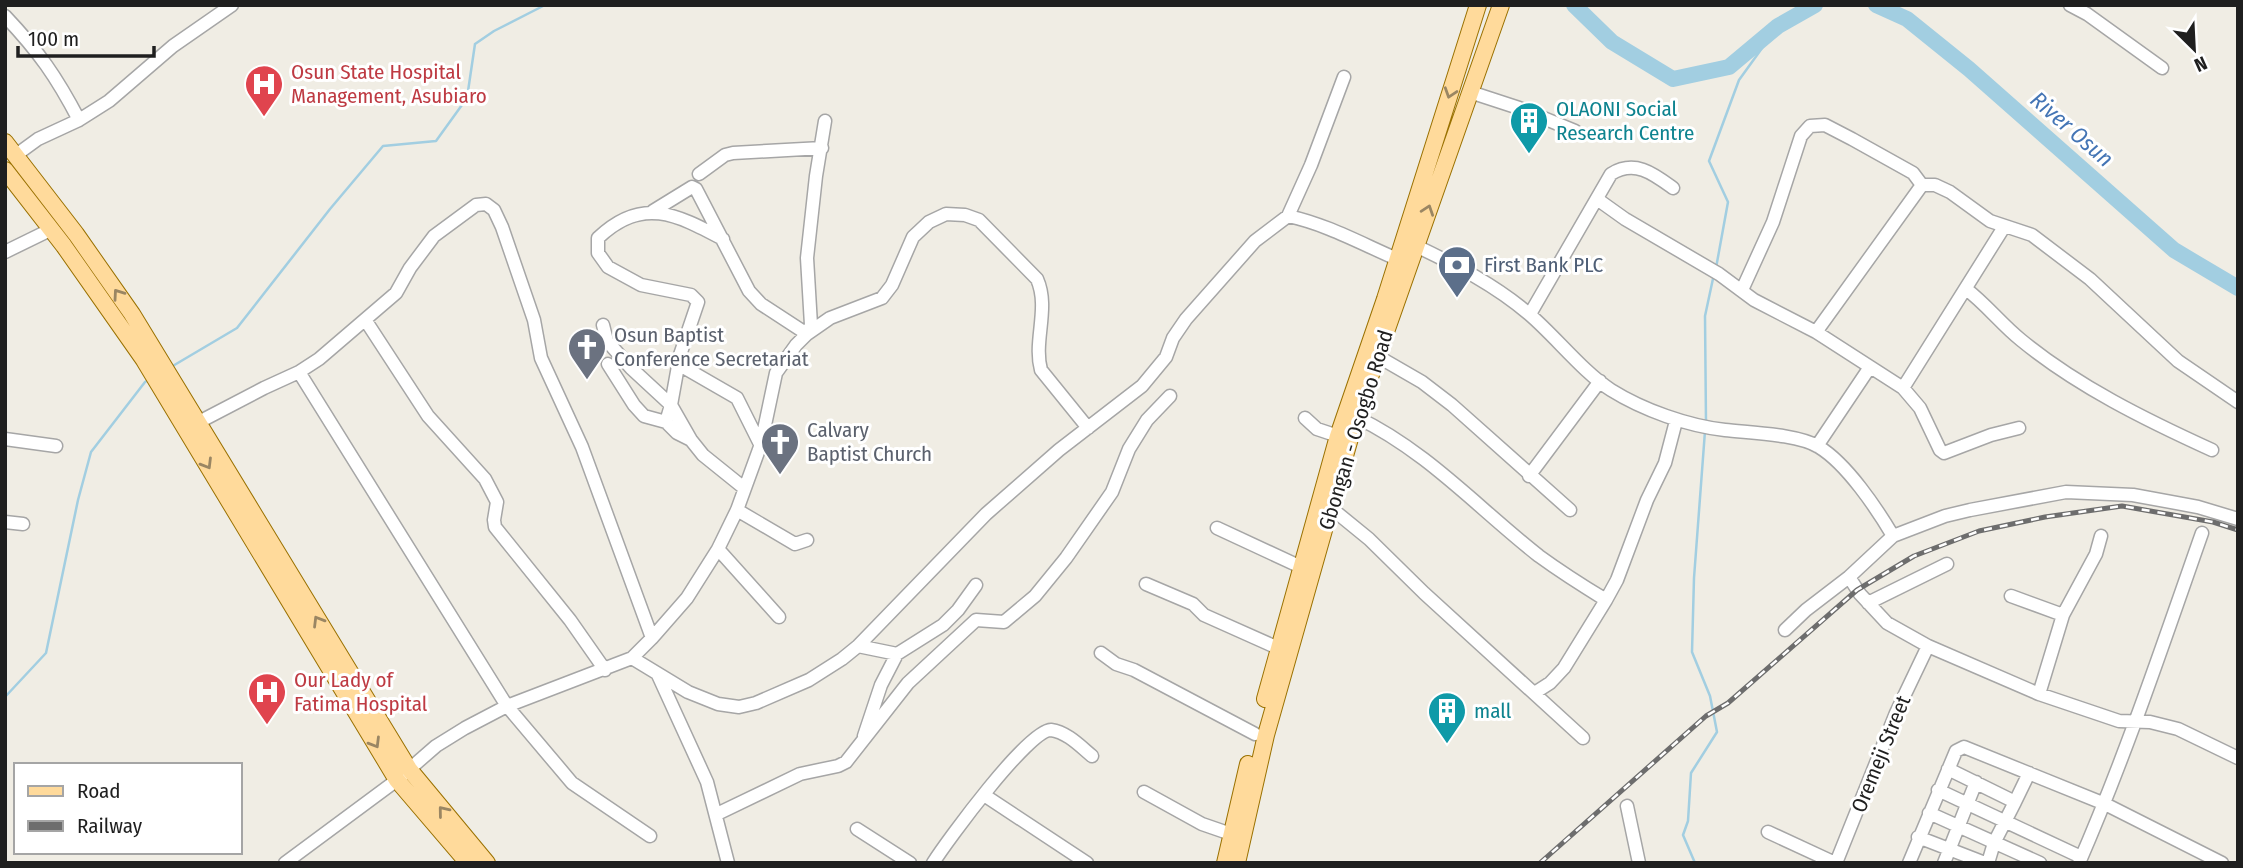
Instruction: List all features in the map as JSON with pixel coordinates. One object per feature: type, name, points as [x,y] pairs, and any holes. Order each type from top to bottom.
[{"type":"main road","name":"Gbongan - Osogbo Road","points":[[1237,863],[1266,735],[1356,417],[1359,388],[1478,5]]},
{"type":"main road","name":"Gbongan - Osogbo Road","points":[[1225,863],[1255,734],[1338,436],[1359,388],[1377,356],[1500,5]]},
{"type":"main road","points":[[5,142],[76,234],[132,314],[149,356]]},
{"type":"main road","points":[[5,170],[149,356],[403,774],[468,863]]},
{"type":"main road","points":[[165,382],[197,423],[403,774],[488,863]]},
{"type":"street","points":[[16,155],[38,139],[79,120],[109,101],[173,46],[232,5]]},
{"type":"street","points":[[2070,5],[2087,14],[2162,68]]},
{"type":"street","points":[[5,16],[52,70],[79,120]]},
{"type":"street","points":[[632,658],[698,696],[718,704],[739,707],[756,703],[809,680],[858,646],[986,514],[1142,386],[1158,369],[1186,319],[1255,241],[1288,216],[1311,165],[1344,77]]},
{"type":"street","points":[[1470,92],[1575,131]]},
{"type":"street","points":[[807,334],[812,311],[807,258],[825,121]]},
{"type":"street","points":[[1742,290],[1773,222],[1801,136],[1810,126],[1825,125],[1852,139],[1913,173],[1922,185]]},
{"type":"street","points":[[699,174],[729,153],[822,148]]},
{"type":"street","points":[[1530,314],[1611,174],[1626,167],[1648,171],[1674,188]]},
{"type":"street","points":[[1922,185],[1943,188],[1990,221],[2032,235],[2090,279],[2178,361],[2238,402]]},
{"type":"street","points":[[1816,332],[1922,185]]},
{"type":"street","points":[[653,211],[694,187],[749,291],[761,304],[807,334]]},
{"type":"street","points":[[1597,199],[1625,219],[1719,274],[1754,300],[1816,332],[1903,388],[1920,408],[1940,450],[1944,453],[1991,435],[2019,428]]},
{"type":"street","points":[[197,423],[299,372],[319,359],[396,293],[433,236],[476,205],[485,204],[494,210],[534,320],[541,358],[582,447],[652,638]]},
{"type":"street","points":[[666,422],[678,364],[698,302],[691,295],[641,285],[608,267],[598,253],[598,238],[608,229],[639,212],[653,211],[686,220],[723,239]]},
{"type":"street","points":[[285,863],[436,746],[456,734],[508,706],[632,658],[687,598],[718,549],[737,510],[761,444],[776,373],[807,334],[830,318],[882,298],[892,285],[913,237],[929,222],[946,214],[965,215],[979,220],[1037,279],[1042,301],[1038,361],[1041,370],[1088,428]]},
{"type":"street","points":[[1288,216],[1322,226],[1397,259]]},
{"type":"street","points":[[1903,388],[2004,227]]},
{"type":"street","points":[[5,252],[52,229]]},
{"type":"street","points":[[1416,246],[1494,287],[1530,314],[1611,390],[1676,421],[1723,430],[1750,431],[1817,446],[1830,456],[1861,490],[1892,536]]},
{"type":"street","points":[[1966,289],[1982,301],[2019,339],[2052,363],[2163,428],[2212,450]]},
{"type":"street","points":[[366,321],[428,416],[490,488],[497,502],[495,527],[570,620],[605,670]]},
{"type":"street","points":[[603,324],[607,341],[631,368],[671,405],[703,455],[744,488]]},
{"type":"street","points":[[1377,356],[1422,382],[1452,405],[1570,510]]},
{"type":"street","points":[[608,364],[644,416],[666,422],[677,433],[691,440]]},
{"type":"street","points":[[678,364],[737,398],[761,444]]},
{"type":"street","points":[[1817,446],[1870,368]]},
{"type":"street","points":[[299,372],[508,706],[572,783],[650,836]]},
{"type":"street","points":[[1529,476],[1600,381]]},
{"type":"street","points":[[717,814],[800,774],[838,765],[852,757],[908,683],[976,620],[1004,622],[1035,596],[1066,558],[1112,492],[1129,449],[1146,420],[1170,396]]},
{"type":"street","points":[[1356,417],[1382,429],[1472,497],[1537,554],[1606,600]]},
{"type":"street","points":[[1305,418],[1317,429],[1338,436]]},
{"type":"street","points":[[1536,692],[1550,683],[1564,668],[1606,600],[1665,463],[1676,421]]},
{"type":"street","points":[[5,439],[57,446]]},
{"type":"street","points":[[1786,630],[1806,610],[1849,577],[1892,536],[1945,516],[2066,492],[2133,495],[2198,507],[2238,519]]},
{"type":"street","points":[[1331,508],[1369,539],[1583,738]]},
{"type":"street","points":[[737,510],[795,544],[807,540]]},
{"type":"street","points":[[5,522],[23,524]]},
{"type":"street","points":[[1217,528],[1301,567]]},
{"type":"street","points":[[1938,790],[2080,860],[2137,721],[2202,533]]},
{"type":"street","points":[[2039,694],[2063,615],[2096,554],[2101,536]]},
{"type":"street","points":[[718,549],[779,617]]},
{"type":"street","points":[[1868,603],[1947,564]]},
{"type":"street","points":[[1849,577],[1887,623],[1928,646],[2039,694],[2119,722],[2137,721],[2178,729],[2238,758]]},
{"type":"street","points":[[1146,584],[1193,604],[1204,615],[1278,648]]},
{"type":"street","points":[[862,741],[881,685],[897,654],[943,625],[958,610],[975,585]]},
{"type":"street","points":[[2011,596],[2063,615]]},
{"type":"street","points":[[858,646],[897,654]]},
{"type":"street","name":"Oremeji Street","points":[[1836,863],[1896,713],[1928,646]]},
{"type":"street","points":[[1101,653],[1116,664],[1134,670],[1255,734]]},
{"type":"street","points":[[658,675],[707,782],[728,863]]},
{"type":"street","points":[[933,863],[951,834],[1039,733],[1051,730],[1065,735],[1093,756]]},
{"type":"street","points":[[1913,862],[1918,837],[1938,790],[1956,751],[1964,747],[2105,804],[2222,863]]},
{"type":"street","points":[[1948,769],[2015,802]]},
{"type":"street","points":[[1918,837],[1986,863],[2029,773]]},
{"type":"street","points":[[1944,863],[1976,782]]},
{"type":"street","points":[[1144,792],[1202,824],[1231,834]]},
{"type":"street","points":[[984,795],[1087,863]]},
{"type":"street","points":[[1627,806],[1639,863]]},
{"type":"street","points":[[1928,813],[2036,862],[2043,841]]},
{"type":"street","points":[[857,829],[910,863]]},
{"type":"street","points":[[1768,832],[1836,863]]},
{"type":"waterway","points":[[171,367],[237,328],[383,146],[436,141],[467,98],[475,44],[494,31],[545,5]]},
{"type":"waterway","name":"River Osun","points":[[1574,5],[1612,42],[1673,79],[1729,67],[1778,26],[1815,5]]},
{"type":"waterway","name":"River Osun","points":[[1876,5],[1907,19],[1969,69],[2174,250],[2238,288]]},
{"type":"waterway","points":[[1716,268],[1728,202],[1709,161],[1739,80],[1778,26]]},
{"type":"waterway","points":[[1706,424],[1705,316],[1714,274]]},
{"type":"waterway","points":[[5,697],[46,653],[78,500],[91,452],[150,379]]},
{"type":"waterway","points":[[1695,863],[1683,835],[1688,821],[1691,773],[1717,732],[1710,696],[1692,652],[1694,578],[1705,431]]},
{"type":"railway","points":[[1540,863],[1706,716],[1728,703],[1857,590],[1914,556],[1979,531],[2045,517],[2122,506],[2213,522],[2238,530]]},
{"type":"place","name":"Osun State Hospital Management, Asubiaro","points":[[264,118]]},
{"type":"place","name":"OLAONI Social Research Centre","points":[[1529,155]]},
{"type":"place","name":"First Bank PLC","points":[[1457,299]]},
{"type":"place","name":"Osun Baptist Conference Secretariat","points":[[587,381]]},
{"type":"place","name":"Calvary Baptist Church","points":[[780,476]]},
{"type":"place","name":"Our Lady of Fatima Hospital","points":[[267,726]]},
{"type":"place","name":"mall","points":[[1447,745]]}]
